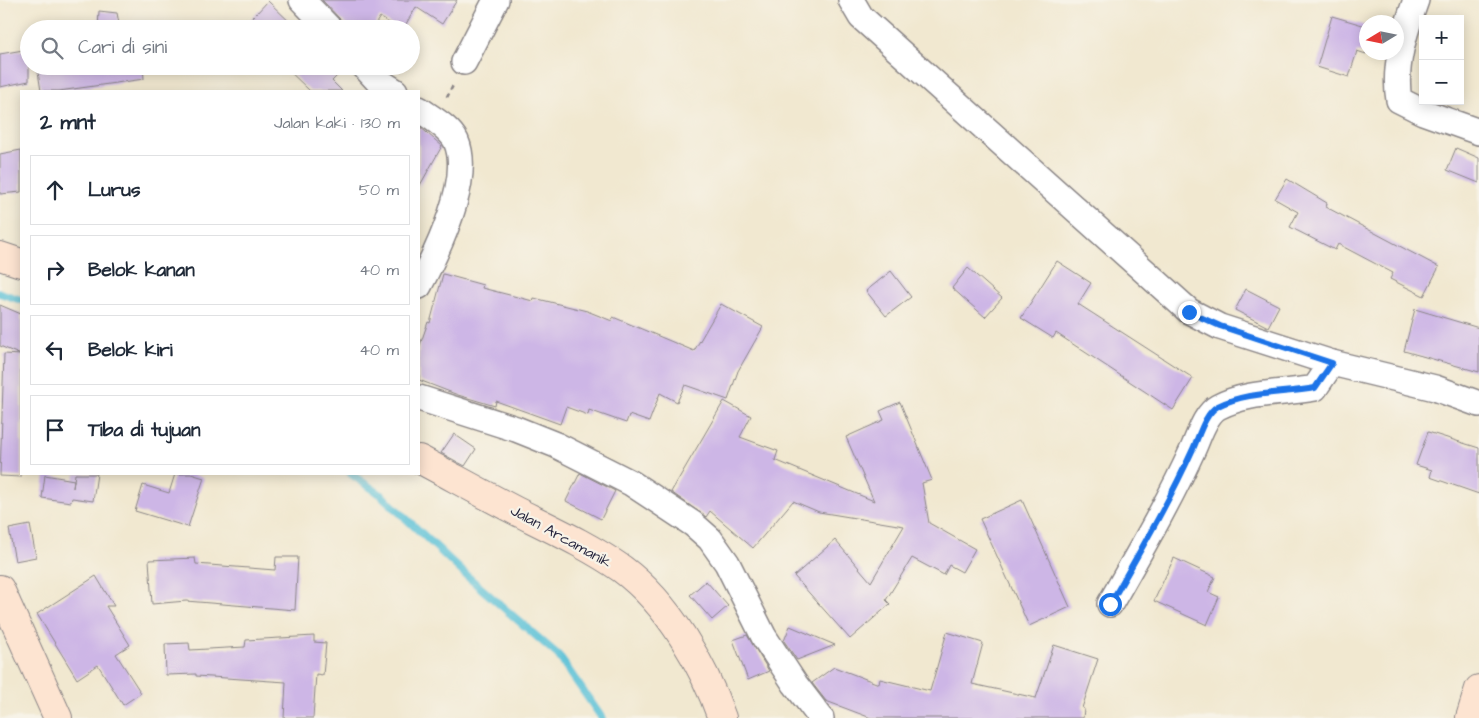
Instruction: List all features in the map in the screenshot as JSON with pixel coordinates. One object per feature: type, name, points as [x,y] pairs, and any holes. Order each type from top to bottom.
[{"type":"street","points":[[302,0],[321,20]]},
{"type":"street","points":[[464,62],[496,0]]},
{"type":"street","points":[[851,0],[861,17],[1189,312],[1220,326],[1332,363],[1435,388],[1479,404]]},
{"type":"street","points":[[1416,0],[1407,26],[1396,82],[1399,100],[1423,112],[1479,132]]},
{"type":"street","points":[[372,75],[393,90]]},
{"type":"street","points":[[420,284],[436,254],[454,201],[461,168],[460,152],[456,140],[450,131],[427,114]]},
{"type":"street","points":[[0,256],[20,263]]},
{"type":"street","points":[[1110,604],[1172,490],[1208,416],[1217,407],[1251,395],[1293,392],[1315,388],[1332,363]]},
{"type":"street","points":[[420,398],[516,429],[556,445],[631,483],[693,524],[710,539],[726,563],[764,637],[794,684],[821,718]]},
{"type":"street","name":"Jalan Arcamanik","points":[[420,460],[576,541],[622,570],[662,609],[693,653],[722,718]]},
{"type":"street","points":[[0,589],[58,718]]},
{"type":"street","points":[[1470,718],[1479,689]]},
{"type":"path","points":[[427,114],[464,62]]},
{"type":"building","points":[[322,0],[457,0],[442,24],[416,7],[408,20],[384,20],[380,17],[378,20],[340,19]]},
{"type":"building","points":[[268,1],[288,20],[250,20]]},
{"type":"building","points":[[99,11],[117,13],[118,20],[98,20]]},
{"type":"building","points":[[1332,16],[1359,24],[1359,52],[1357,51],[1349,77],[1317,67]]},
{"type":"building","points":[[20,51],[20,75],[29,75],[29,81],[0,87],[0,54]]},
{"type":"building","points":[[38,75],[144,75],[144,79],[66,90],[41,90]]},
{"type":"building","points":[[293,75],[338,75],[332,81],[341,90],[309,90]]},
{"type":"building","points":[[420,127],[442,146],[420,185]]},
{"type":"building","points":[[1456,148],[1479,158],[1479,183],[1447,170]]},
{"type":"building","points":[[20,150],[20,192],[0,194],[0,154]]},
{"type":"building","points":[[1287,179],[1327,203],[1326,207],[1439,267],[1424,296],[1390,279],[1393,273],[1338,244],[1335,250],[1290,227],[1298,212],[1275,199]]},
{"type":"building","points":[[1057,261],[1091,283],[1078,304],[1193,378],[1173,410],[1056,333],[1053,338],[1021,318]]},
{"type":"building","points":[[968,268],[1002,298],[985,317],[952,288]]},
{"type":"building","points":[[891,271],[911,297],[886,316],[866,291]]},
{"type":"building","points":[[443,274],[483,285],[482,288],[533,301],[534,298],[587,311],[612,321],[613,317],[694,351],[721,304],[763,327],[738,371],[728,400],[685,385],[677,402],[660,393],[649,422],[629,415],[626,423],[589,410],[588,415],[566,407],[560,424],[496,401],[495,406],[458,395],[420,380],[420,345],[428,322],[430,323]]},
{"type":"building","points":[[1246,289],[1279,306],[1268,327],[1235,310]]},
{"type":"building","points":[[0,305],[20,314],[20,355],[0,346]]},
{"type":"building","points":[[1415,309],[1479,328],[1479,372],[1404,351]]},
{"type":"building","points":[[4,354],[20,355],[21,477],[0,476]]},
{"type":"building","points":[[724,401],[751,416],[740,437],[778,451],[775,460],[874,501],[846,437],[884,420],[880,411],[900,402],[932,480],[922,483],[929,523],[975,549],[962,572],[949,565],[944,575],[912,558],[886,600],[890,604],[850,639],[794,576],[835,540],[871,582],[904,526],[819,512],[793,501],[753,548],[710,511],[706,517],[671,492]]},
{"type":"building","points":[[1428,432],[1479,448],[1479,494],[1430,477],[1432,470],[1416,465]]},
{"type":"building","points":[[454,434],[476,449],[465,466],[441,453]]},
{"type":"building","points":[[580,473],[615,491],[601,519],[566,501]]},
{"type":"building","points":[[45,475],[74,480],[73,488],[75,475],[97,475],[93,501],[72,498],[71,502],[42,498]]},
{"type":"building","points":[[175,475],[194,475],[204,478],[188,527],[135,511],[143,485],[169,493]]},
{"type":"building","points":[[1022,500],[1070,607],[1029,626],[980,519]]},
{"type":"building","points":[[30,525],[36,557],[15,561],[9,529]]},
{"type":"building","points":[[276,557],[298,557],[295,610],[186,601],[152,604],[149,560],[195,558],[196,564],[275,570]]},
{"type":"building","points":[[1174,558],[1215,577],[1208,592],[1219,597],[1207,625],[1154,601]]},
{"type":"building","points":[[96,576],[114,606],[106,606],[130,645],[116,654],[141,693],[123,705],[98,665],[77,679],[37,614]]},
{"type":"building","points":[[706,581],[728,606],[712,620],[690,595]]},
{"type":"building","points":[[790,626],[835,645],[797,660],[784,641]]},
{"type":"building","points":[[947,632],[983,643],[972,684],[1036,698],[1054,645],[1098,659],[1082,708],[1084,709],[1083,718],[871,718],[826,701],[812,683],[834,667],[879,684],[880,679],[930,691]]},
{"type":"building","points":[[747,635],[769,671],[748,680],[733,640]]},
{"type":"building","points":[[314,636],[314,642],[326,643],[323,675],[316,674],[313,718],[284,718],[286,682],[196,676],[196,674],[166,675],[165,644],[189,643],[190,650],[245,647],[246,640]]},
{"type":"waterway","points":[[0,293],[20,300]]},
{"type":"waterway","points":[[352,475],[380,494],[467,576],[558,655],[602,718]]},
{"type":"route","points":[[1110,604],[1185,466],[1208,416],[1217,407],[1251,395],[1293,392],[1315,388],[1332,363],[1220,326],[1189,312]]}]
